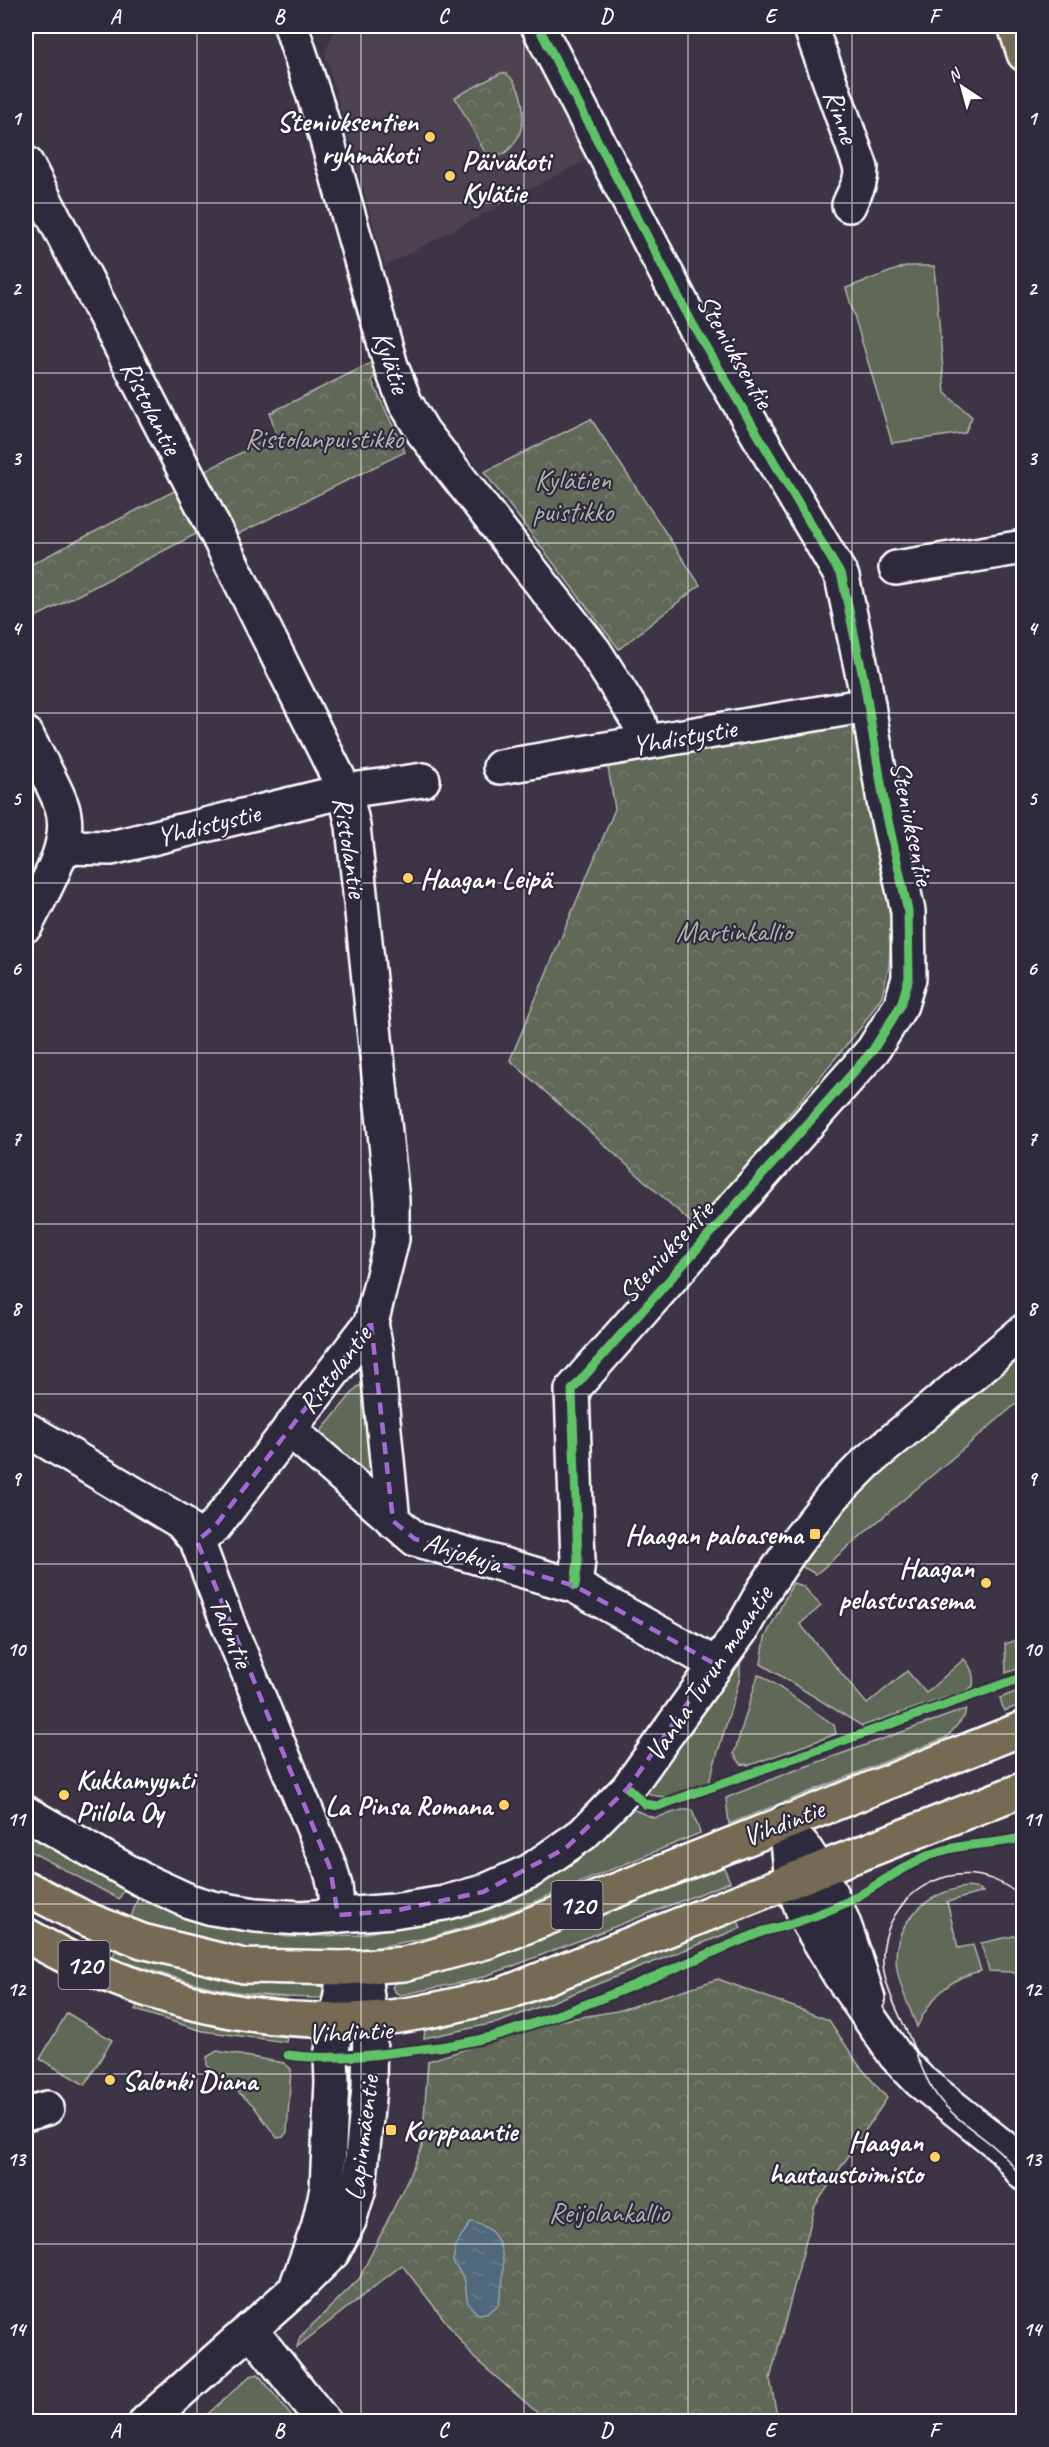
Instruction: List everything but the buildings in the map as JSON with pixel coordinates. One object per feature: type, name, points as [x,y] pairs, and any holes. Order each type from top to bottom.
[{"type":"main road","points":[[1015,26],[1023,54]]},
{"type":"main road","name":"Vihdintie","points":[[26,1888],[84,1918],[142,1941],[244,1966],[354,1968],[404,1964],[489,1941],[1023,1728]]},
{"type":"main road","name":"Vihdintie","points":[[26,1935],[97,1971],[145,1990],[234,2013],[337,2020],[370,2019],[418,2013],[504,1994],[1023,1789]]},
{"type":"street","name":"Kylätie","points":[[291,26],[322,122],[391,366],[405,402],[442,458],[600,660],[639,722],[645,742]]},
{"type":"street","name":"Steniuksentie","points":[[538,26],[692,323],[842,577],[868,705],[885,807],[908,911],[909,978],[901,1005],[873,1050],[572,1390],[578,1560],[575,1586]]},
{"type":"street","name":"Rinne","points":[[810,26],[861,168],[861,184],[854,192],[849,205]]},
{"type":"street","name":"Ristolantie","points":[[26,163],[201,502],[345,791],[353,826],[392,1215],[389,1250],[371,1323],[214,1526],[197,1541]]},
{"type":"street","points":[[896,568],[1023,547]]},
{"type":"street","name":"Yhdistystie","points":[[500,767],[868,705]]},
{"type":"street","points":[[26,734],[62,805],[66,829],[63,847],[26,925]]},
{"type":"street","name":"Yhdistystie","points":[[63,847],[111,848],[345,791],[423,780]]},
{"type":"street","name":"Ahjokuja","points":[[371,1323],[376,1349],[393,1521],[415,1539],[575,1586],[715,1664]]},
{"type":"street","name":"Vanha Turun maantie","points":[[338,1915],[393,1911],[444,1903],[483,1892],[531,1871],[583,1834],[628,1788],[658,1749],[715,1664],[742,1629],[763,1591],[795,1544],[834,1495],[876,1455],[1023,1331]]},
{"type":"street","name":"Talontie","points":[[26,1429],[181,1522],[197,1541],[231,1631],[330,1868],[335,1886],[338,1915]]},
{"type":"street","points":[[289,1429],[393,1521]]},
{"type":"street","points":[[26,1813],[141,1879],[189,1901],[212,1908],[256,1915],[301,1918],[338,1915]]},
{"type":"street","points":[[786,1821],[806,1876],[838,1905],[876,2026],[895,2055],[920,2081],[1004,2148],[1023,2174]]},
{"type":"street","name":"Lapinmäentie","points":[[146,2421],[296,2289],[333,2252],[349,2221],[359,2188],[369,2088],[370,2019],[354,1968]]},
{"type":"street","name":"Lapinmäentie","points":[[296,2289],[318,2228],[327,2188],[332,2057],[337,2020],[354,1968]]},
{"type":"street","points":[[250,2329],[324,2421]]},
{"type":"highlighted area","points":[[371,1323],[393,1521],[415,1539],[575,1586],[715,1664],[628,1788],[566,1848],[483,1892],[393,1911],[338,1915],[330,1868],[197,1541],[215,1526]]},
{"type":"shaded area","points":[[336,26],[524,26],[591,157],[385,266],[325,53]]},
{"type":"green space","points":[[501,73],[506,73],[515,83],[523,107],[523,120],[514,144],[505,153],[493,159],[487,156],[455,97]]},
{"type":"green space","points":[[906,266],[934,266],[945,393],[972,417],[965,433],[892,443],[846,288]]},
{"type":"green space","name":"Ristolanpuistikko","points":[[373,362],[376,374],[372,381],[405,452],[236,535],[205,471],[276,435],[270,413]]},
{"type":"green space","name":"Kylätien puistikko","points":[[591,419],[700,585],[619,649],[484,472]]},
{"type":"green space","name":"Ristolanpuistikko","points":[[180,488],[202,531],[26,622],[26,567]]},
{"type":"green space","name":"Martinkallio","points":[[859,721],[893,917],[889,966],[882,996],[862,1026],[696,1227],[510,1060],[615,809],[608,767],[662,755]]},
{"type":"green space","points":[[1023,1351],[1023,1398],[816,1574],[797,1564],[851,1493]]},
{"type":"green space","points":[[358,1386],[366,1387],[376,1480],[369,1484],[318,1435]]},
{"type":"green space","points":[[793,1583],[803,1586],[821,1606],[800,1624],[867,1704],[907,1671],[926,1693],[964,1659],[972,1671],[973,1686],[966,1691],[862,1726],[761,1664],[765,1638]]},
{"type":"green space","points":[[1023,1637],[1023,1667],[1006,1673],[1005,1644]]},
{"type":"green space","points":[[740,1659],[740,1678],[709,1782],[666,1797],[649,1794],[642,1788]]},
{"type":"green space","points":[[758,1675],[834,1725],[836,1734],[750,1765],[741,1764],[734,1754]]},
{"type":"green space","points":[[1023,1689],[1023,1704],[1004,1711],[1000,1698]]},
{"type":"green space","points":[[966,1709],[964,1717],[947,1737],[729,1824],[726,1798],[785,1774]]},
{"type":"green space","points":[[627,1807],[654,1818],[682,1810],[692,1810],[700,1833],[487,1921],[427,1938],[366,1949],[312,1952],[241,1948],[187,1938],[129,1923],[139,1894],[186,1916],[287,1937],[358,1935],[442,1917]]},
{"type":"green space","points":[[26,1824],[127,1884],[119,1899],[26,1849]]},
{"type":"green space","points":[[723,1865],[730,1882],[508,1968],[473,1980],[400,1995],[392,1987],[396,1982],[484,1960]]},
{"type":"green space","points":[[967,1887],[980,1889],[983,1892],[947,1902],[958,1948],[973,1945],[981,1971],[959,1978],[942,1990],[928,2007],[917,2027],[898,1976],[896,1953],[899,1938],[914,1913],[925,1904],[952,1890]]},
{"type":"green space","points":[[738,1921],[741,1928],[500,2022],[424,2038],[425,2030],[524,2005]]},
{"type":"green space","points":[[1023,1934],[1023,1976],[1011,1972],[989,1971],[981,1943]]},
{"type":"green space","points":[[117,1947],[303,1979],[329,1990],[327,1998],[234,1992],[112,1958]]},
{"type":"green space","name":"Reijolankallio","points":[[718,1979],[829,2020],[858,2064],[887,2098],[815,2206],[770,2379],[778,2421],[547,2421],[474,2358],[402,2265],[297,2347],[300,2337],[359,2279],[403,2189],[422,2147],[428,2061],[552,2022],[617,2011]]},
{"type":"green space","points":[[138,2002],[287,2036],[286,2042],[203,2031],[135,2010]]},
{"type":"green space","points":[[67,2013],[112,2040],[85,2085],[40,2059]]},
{"type":"green space","points":[[217,2051],[284,2063],[291,2069],[287,2132],[283,2137],[277,2138],[253,2105],[207,2065],[207,2057]]},
{"type":"green space","points":[[258,2374],[295,2421],[200,2421],[250,2376]]},
{"type":"water","points":[[471,2222],[484,2226],[493,2233],[502,2254],[503,2280],[498,2305],[489,2312],[481,2314],[472,2309],[467,2301],[466,2284],[453,2262],[456,2244]]},
{"type":"tram line","points":[[1024,1900],[1001,1883],[984,1877],[966,1874],[940,1879],[911,1895],[900,1908],[885,1938],[883,1955],[884,1972],[891,1997],[931,2086],[951,2112],[1006,2158],[1024,2184]]},
{"type":"cycle path","points":[[538,26],[692,323],[842,577],[864,681],[885,807],[908,911],[909,978],[901,1005],[873,1050],[572,1390],[578,1560],[575,1586]]},
{"type":"cycle path","points":[[628,1788],[645,1804],[658,1806],[1024,1677]]},
{"type":"cycle path","points":[[288,2055],[329,2058],[369,2055],[449,2045],[500,2034],[600,1999],[764,1931],[825,1912],[930,1855],[953,1848],[1024,1837]]},
{"type":"place","name":"Steniuksentien ryhmäkoti","points":[[430,137]]},
{"type":"place","name":"Päiväkoti Kylätie","points":[[450,176]]},
{"type":"place","name":"Haagan Leipä","points":[[408,878]]},
{"type":"place","name":"Haagan paloasema","points":[[815,1534]]},
{"type":"place","name":"Haagan pelastusasema","points":[[986,1583]]},
{"type":"place","name":"Kukkamyynti Piilola Oy","points":[[64,1795]]},
{"type":"place","name":"La Pinsa Romana","points":[[504,1805]]},
{"type":"place","name":"Salonki Diana","points":[[110,2080]]},
{"type":"place","name":"Korppaantie","points":[[391,2130]]},
{"type":"place","name":"Haagan hautaustoimisto","points":[[935,2157]]}]
